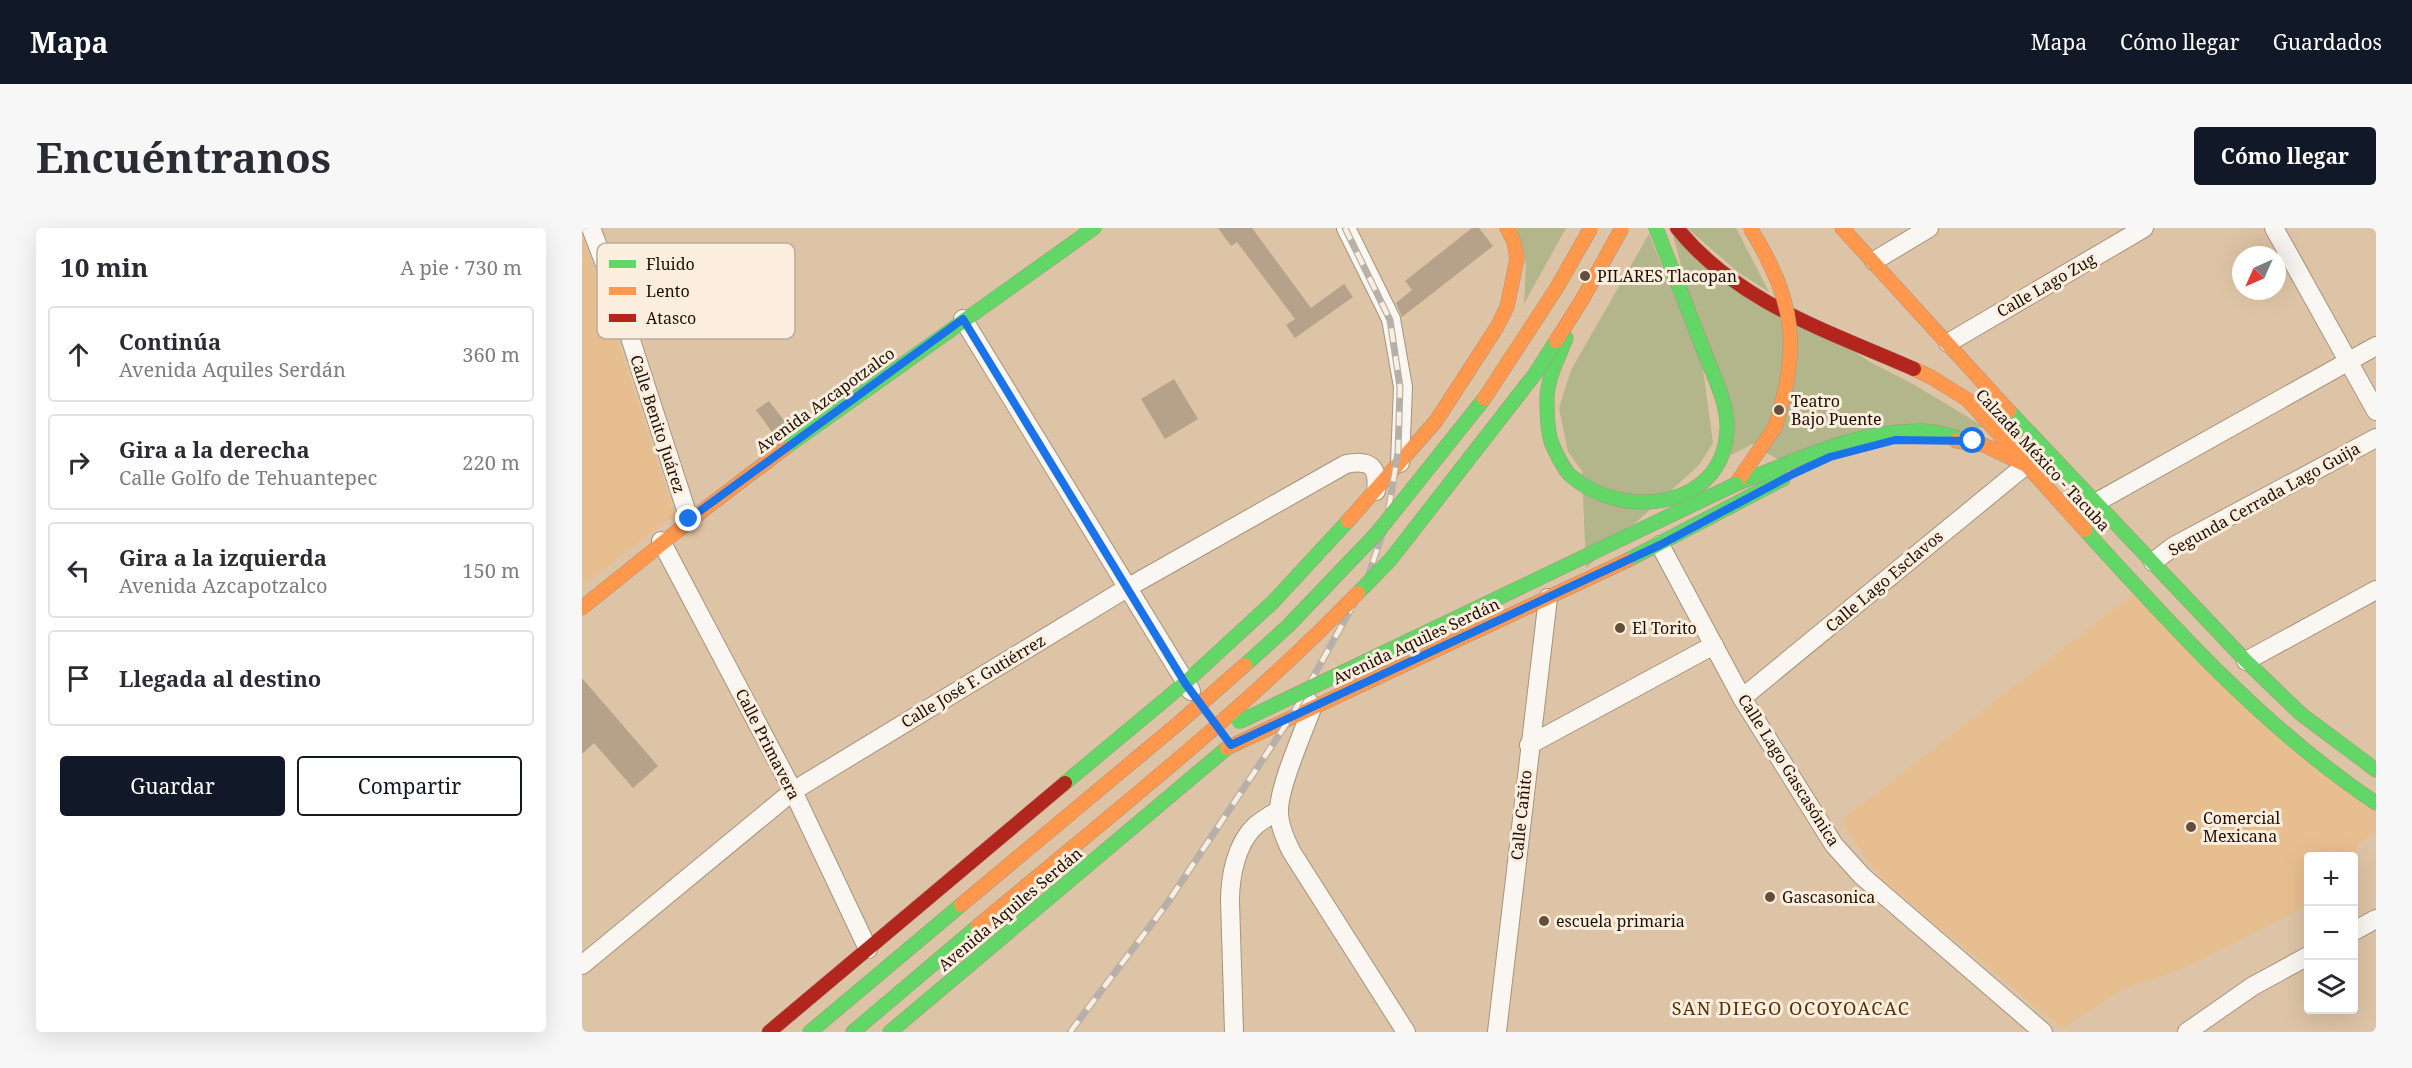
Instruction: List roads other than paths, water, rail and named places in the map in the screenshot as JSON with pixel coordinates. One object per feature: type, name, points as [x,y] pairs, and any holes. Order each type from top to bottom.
[{"type":"main road","name":"Avenida Azcapotzalco","points":[[582,608],[689,519],[963,319],[1095,228]]},
{"type":"main road","points":[[769,1032],[1185,683],[1274,601],[1376,491],[1436,421],[1497,327],[1507,307],[1517,259],[1514,242],[1507,228]]},
{"type":"main road","name":"Avenida Aquiles Serdán","points":[[810,1032],[1180,722],[1288,626],[1377,533],[1492,389],[1556,289],[1591,228]]},
{"type":"main road","name":"Avenida Aquiles Serdán","points":[[853,1032],[1252,696],[1300,652],[1391,559],[1515,402],[1556,344],[1622,228]]},
{"type":"main road","points":[[1582,300],[1552,374],[1547,398],[1546,419],[1550,441],[1562,465],[1577,482],[1603,496],[1623,503],[1638,504],[1666,500],[1695,489],[1715,469],[1724,449],[1727,429],[1719,395],[1702,346],[1656,228]]},
{"type":"main road","name":"Calzada México - Tacuba","points":[[1677,228],[1689,243],[1725,277],[1762,301],[1931,377],[1968,400],[2149,600],[2240,694],[2280,732],[2312,756],[2372,794]]},
{"type":"main road","points":[[1736,484],[1775,427],[1789,377],[1791,336],[1785,300],[1774,268],[1750,228]]},
{"type":"main road","name":"Calzada México - Tacuba","points":[[1842,228],[2095,502],[2246,661],[2301,714],[2376,770]]},
{"type":"main road","points":[[1197,741],[1708,500],[1736,484],[1838,445],[1874,435],[1923,431],[1973,441]]},
{"type":"main road","name":"Avenida Aquiles Serdán","points":[[899,1029],[1231,745],[1660,545],[1793,474],[1830,457],[1895,440],[1973,441],[1992,447],[2026,465]]},
{"type":"street","name":"Calle Benito Juárez","points":[[591,228],[597,244]]},
{"type":"street","points":[[1346,228],[1391,319],[1403,387],[1400,463]]},
{"type":"street","points":[[1874,261],[1929,228]]},
{"type":"street","name":"Calle Lago Zug","points":[[1948,343],[2144,228]]},
{"type":"street","points":[[2274,228],[2350,360],[2376,411]]},
{"type":"street","points":[[963,319],[1185,683],[1231,745]]},
{"type":"street","name":"Calle Benito Juárez","points":[[631,339],[689,519]]},
{"type":"street","points":[[2095,502],[2376,346]]},
{"type":"street","name":"Segunda Cerrada Lago Guija","points":[[2153,562],[2174,546],[2376,438]]},
{"type":"street","name":"Calle José F. Gutiérrez","points":[[582,965],[793,791],[1127,588],[1346,464],[1356,462],[1367,464],[1375,470],[1378,476],[1376,491]]},
{"type":"street","name":"Calle Lago Esclavos","points":[[1743,698],[2026,465]]},
{"type":"street","name":"Calle Primavera","points":[[662,541],[793,791],[868,949]]},
{"type":"street","name":"Calle Lago Gascasónica","points":[[1660,545],[1743,698],[1834,845],[1862,876],[2043,1032]]},
{"type":"street","points":[[2246,661],[2376,590]]},
{"type":"street","name":"Calle Cañito","points":[[1497,1032],[1548,598]]},
{"type":"street","points":[[1247,626],[1312,708],[1285,783],[1279,810],[1282,830],[1291,851],[1406,1032]]},
{"type":"street","points":[[1529,745],[1714,645]]},
{"type":"street","points":[[1234,1032],[1230,886],[1234,866],[1254,826],[1279,810]]},
{"type":"street","points":[[2358,929],[2376,919]]},
{"type":"street","points":[[2187,1032],[2253,986],[2304,958]]},
{"type":"railway","points":[[1070,1032],[1166,905],[1291,717],[1367,580],[1387,519],[1398,452],[1400,387],[1390,320],[1345,228]]},
{"type":"place","name":"PILARES Tlacopan","points":[[1585,276]]},
{"type":"place","name":"Teatro Bajo Puente","points":[[1779,410]]},
{"type":"place","name":"El Torito","points":[[1620,628]]},
{"type":"place","name":"Comercial Mexicana","points":[[2191,827]]},
{"type":"place","name":"Gascasonica","points":[[1770,897]]},
{"type":"place","name":"escuela primaria","points":[[1544,921]]},
{"type":"district","name":"SAN DIEGO OCOYOACAC","points":[[1791,1008]]}]
